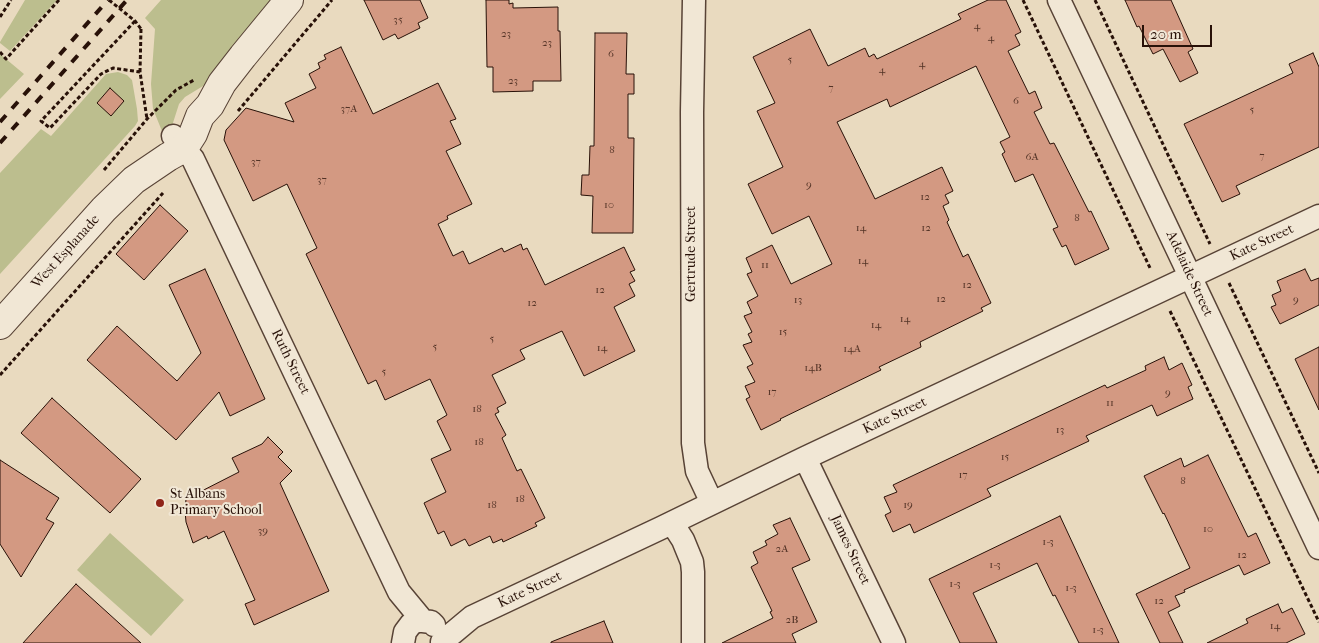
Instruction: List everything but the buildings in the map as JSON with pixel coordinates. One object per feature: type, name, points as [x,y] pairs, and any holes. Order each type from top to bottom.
[{"type":"street","points":[[179,142],[179,127],[184,112],[194,100],[222,83],[289,0]]},
{"type":"street","name":"Gertrude Street","points":[[694,0],[692,122],[693,443],[697,471],[712,503]]},
{"type":"street","name":"Adelaide Street","points":[[1059,0],[1319,548]]},
{"type":"street","name":"West Esplanade","points":[[0,325],[104,209],[134,180],[150,151],[158,144],[166,141],[179,142]]},
{"type":"street","name":"Ruth Street","points":[[179,142],[193,159],[419,635]]},
{"type":"street","name":"Kate Street","points":[[419,635],[472,617],[1319,216]]},
{"type":"street","name":"James Street","points":[[805,458],[894,643]]},
{"type":"street","points":[[672,523],[683,540],[692,562],[693,643]]},
{"type":"path","points":[[0,17],[11,0]]},
{"type":"path","points":[[0,52],[6,58],[59,0]]},
{"type":"path","points":[[99,177],[147,119],[140,72],[140,29],[135,21],[109,0]]},
{"type":"path","points":[[1096,0],[1319,472]]},
{"type":"path","points":[[135,21],[41,121],[50,128],[101,74],[112,68],[140,72]]},
{"type":"green space","points":[[25,0],[57,0],[10,51],[0,42]]},
{"type":"green space","points":[[161,0],[279,0],[208,83],[185,97],[179,104],[171,129],[164,136],[153,109],[151,84],[155,29],[145,18]]},
{"type":"green space","points":[[0,54],[24,74],[0,99]]},
{"type":"green space","points":[[118,72],[127,75],[132,80],[138,121],[0,274],[0,173],[41,129],[51,136],[106,74]]},
{"type":"green space","points":[[110,533],[184,600],[151,636],[77,570]]},
{"type":"railway","points":[[0,122],[108,0]]},
{"type":"railway","points":[[0,143],[127,0]]},
{"type":"place","name":"St Albans Primary School","points":[[160,503]]}]
